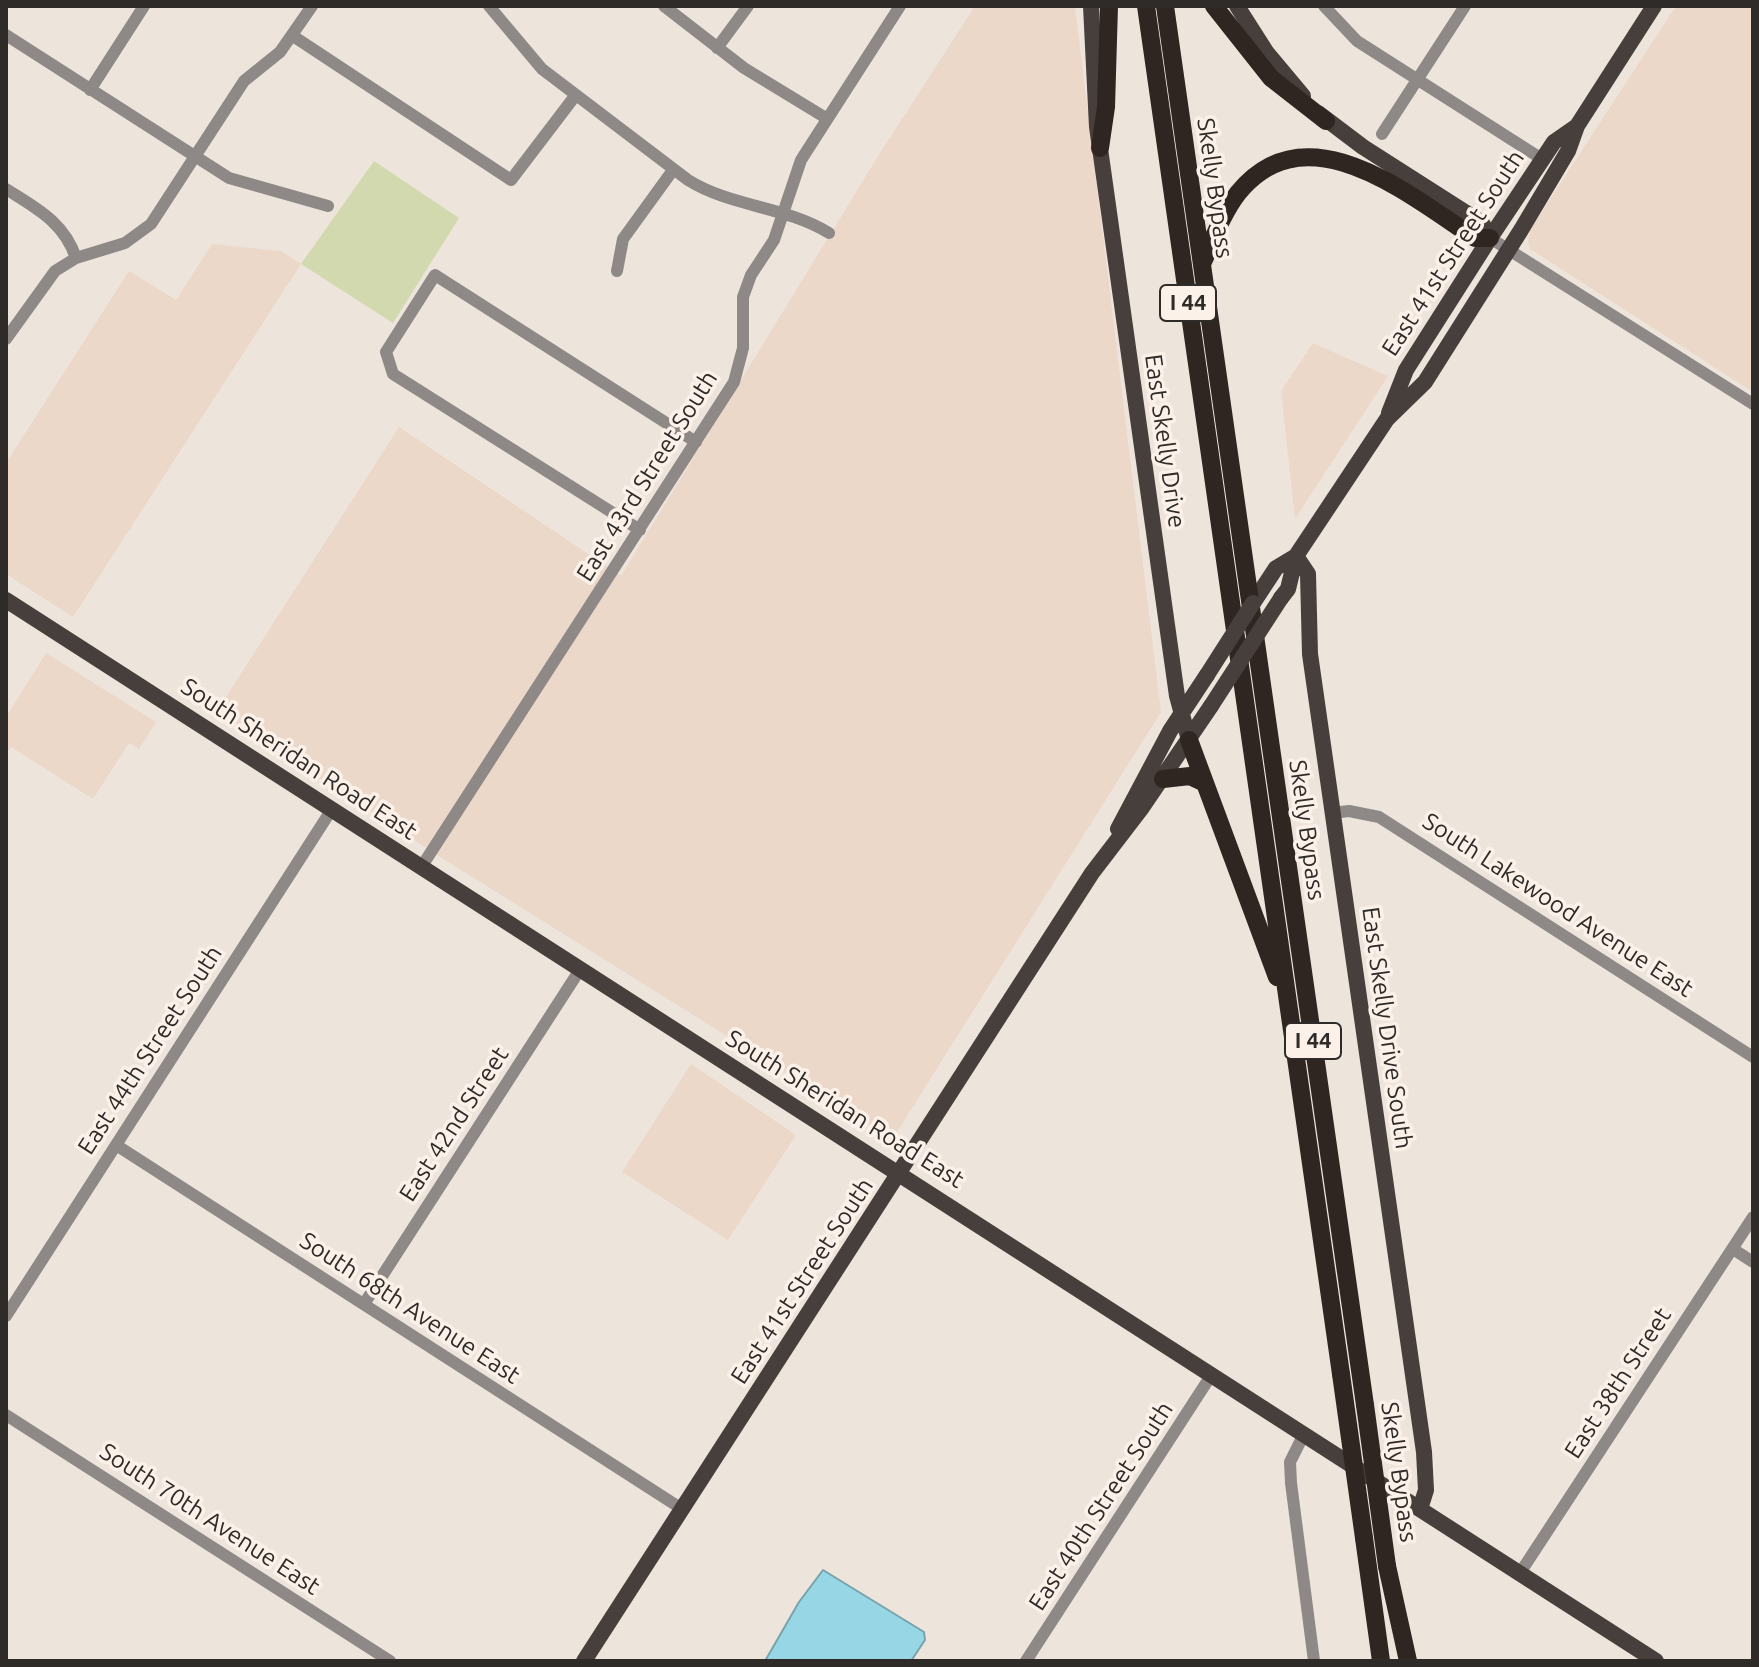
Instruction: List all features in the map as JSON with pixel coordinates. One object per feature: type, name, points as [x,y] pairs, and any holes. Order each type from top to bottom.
[{"type":"highway","points":[[1100,148],[1106,107],[1109,6]]},
{"type":"highway","name":"Skelly Bypass","points":[[1146,6],[1381,1661]]},
{"type":"highway","name":"Skelly Bypass","points":[[1165,6],[1401,1661]]},
{"type":"highway","points":[[1214,6],[1271,78],[1326,121]]},
{"type":"highway","points":[[1202,264],[1230,205],[1248,182],[1275,166],[1305,158],[1336,159],[1367,170],[1475,238],[1490,238]]},
{"type":"highway","points":[[1189,740],[1289,1009]]},
{"type":"highway","points":[[1163,779],[1190,776],[1205,783]]},
{"type":"highway","points":[[1387,1566],[1408,1661]]},
{"type":"main road","points":[[1091,6],[1100,148]]},
{"type":"main road","points":[[1237,6],[1283,74],[1326,121],[1482,223],[1490,238]]},
{"type":"main road","name":"East 41st Street South","points":[[584,1661],[1110,845],[1163,779],[1288,589],[1296,556],[1387,419],[1425,382],[1568,151],[1577,126],[1654,6]]},
{"type":"main road","name":"East 41st Street South","points":[[1387,419],[1406,370],[1490,238],[1554,142],[1577,126]]},
{"type":"main road","name":"East Skelly Drive","points":[[1100,148],[1177,696],[1189,740]]},
{"type":"main road","name":"East 41st Street South","points":[[1110,845],[1130,801],[1182,712],[1276,568],[1296,556]]},
{"type":"main road","name":"East Skelly Drive South","points":[[1296,556],[1308,574],[1310,654],[1424,1452],[1426,1478],[1420,1509]]},
{"type":"main road","name":"South Sheridan Road East","points":[[6,600],[1656,1661]]},
{"type":"street","points":[[90,90],[144,6]]},
{"type":"street","points":[[6,339],[49,276],[76,258],[114,248],[138,235],[159,214],[244,81],[280,52],[312,6]]},
{"type":"street","points":[[489,6],[542,69],[673,170],[706,190],[803,219],[829,233]]},
{"type":"street","points":[[664,6],[717,48],[826,118]]},
{"type":"street","points":[[717,48],[748,6]]},
{"type":"street","name":"East 43rd Street South","points":[[422,866],[640,530],[738,372],[743,348],[743,297],[751,275],[774,240],[801,160],[900,6]]},
{"type":"street","points":[[1324,6],[1357,41],[1542,159]]},
{"type":"street","points":[[1382,134],[1465,6]]},
{"type":"street","points":[[6,35],[196,158],[237,181],[328,206]]},
{"type":"street","points":[[293,36],[511,180],[575,96]]},
{"type":"street","points":[[617,271],[623,239],[673,170]]},
{"type":"street","points":[[6,189],[58,224],[68,237],[76,258]]},
{"type":"street","points":[[1490,238],[1753,404]]},
{"type":"street","points":[[640,530],[393,374],[386,352],[435,275],[696,442]]},
{"type":"street","name":"East 44th Street South","points":[[6,1316],[332,809]]},
{"type":"street","name":"South Lakewood Avenue East","points":[[1332,813],[1349,811],[1379,817],[1753,1057]]},
{"type":"street","name":"East 42nd Street","points":[[364,1304],[581,968]]},
{"type":"street","name":"South 68th Avenue East","points":[[116,1145],[682,1509]]},
{"type":"street","name":"East 38th Street","points":[[1520,1573],[1753,1217]]},
{"type":"street","points":[[1733,1249],[1753,1262]]},
{"type":"street","name":"East 40th Street South","points":[[1026,1661],[1212,1374]]},
{"type":"street","name":"South 70th Avenue East","points":[[6,1415],[390,1661]]},
{"type":"street","points":[[1304,1434],[1290,1462],[1314,1661]]},
{"type":"shaded area","points":[[975,6],[1075,6],[1161,712],[897,1132],[884,1134],[445,860],[217,711],[399,427],[621,576],[880,153]]},
{"type":"shaded area","points":[[1676,6],[1753,6],[1753,392],[1530,249],[1528,241],[1530,230]]},
{"type":"shaded area","points":[[212,244],[281,251],[301,264],[73,617],[6,574],[6,463],[129,271],[176,300]]},
{"type":"shaded area","points":[[1313,343],[1388,376],[1295,519],[1281,391]]},
{"type":"shaded area","points":[[46,653],[156,722],[139,749],[129,743],[93,799],[11,747],[6,754],[6,717]]},
{"type":"shaded area","points":[[691,1064],[796,1135],[728,1240],[622,1172]]},
{"type":"green space","points":[[374,161],[459,218],[393,323],[301,264]]},
{"type":"water","points":[[823,1570],[924,1632],[925,1640],[911,1661],[765,1661],[799,1602]]}]
